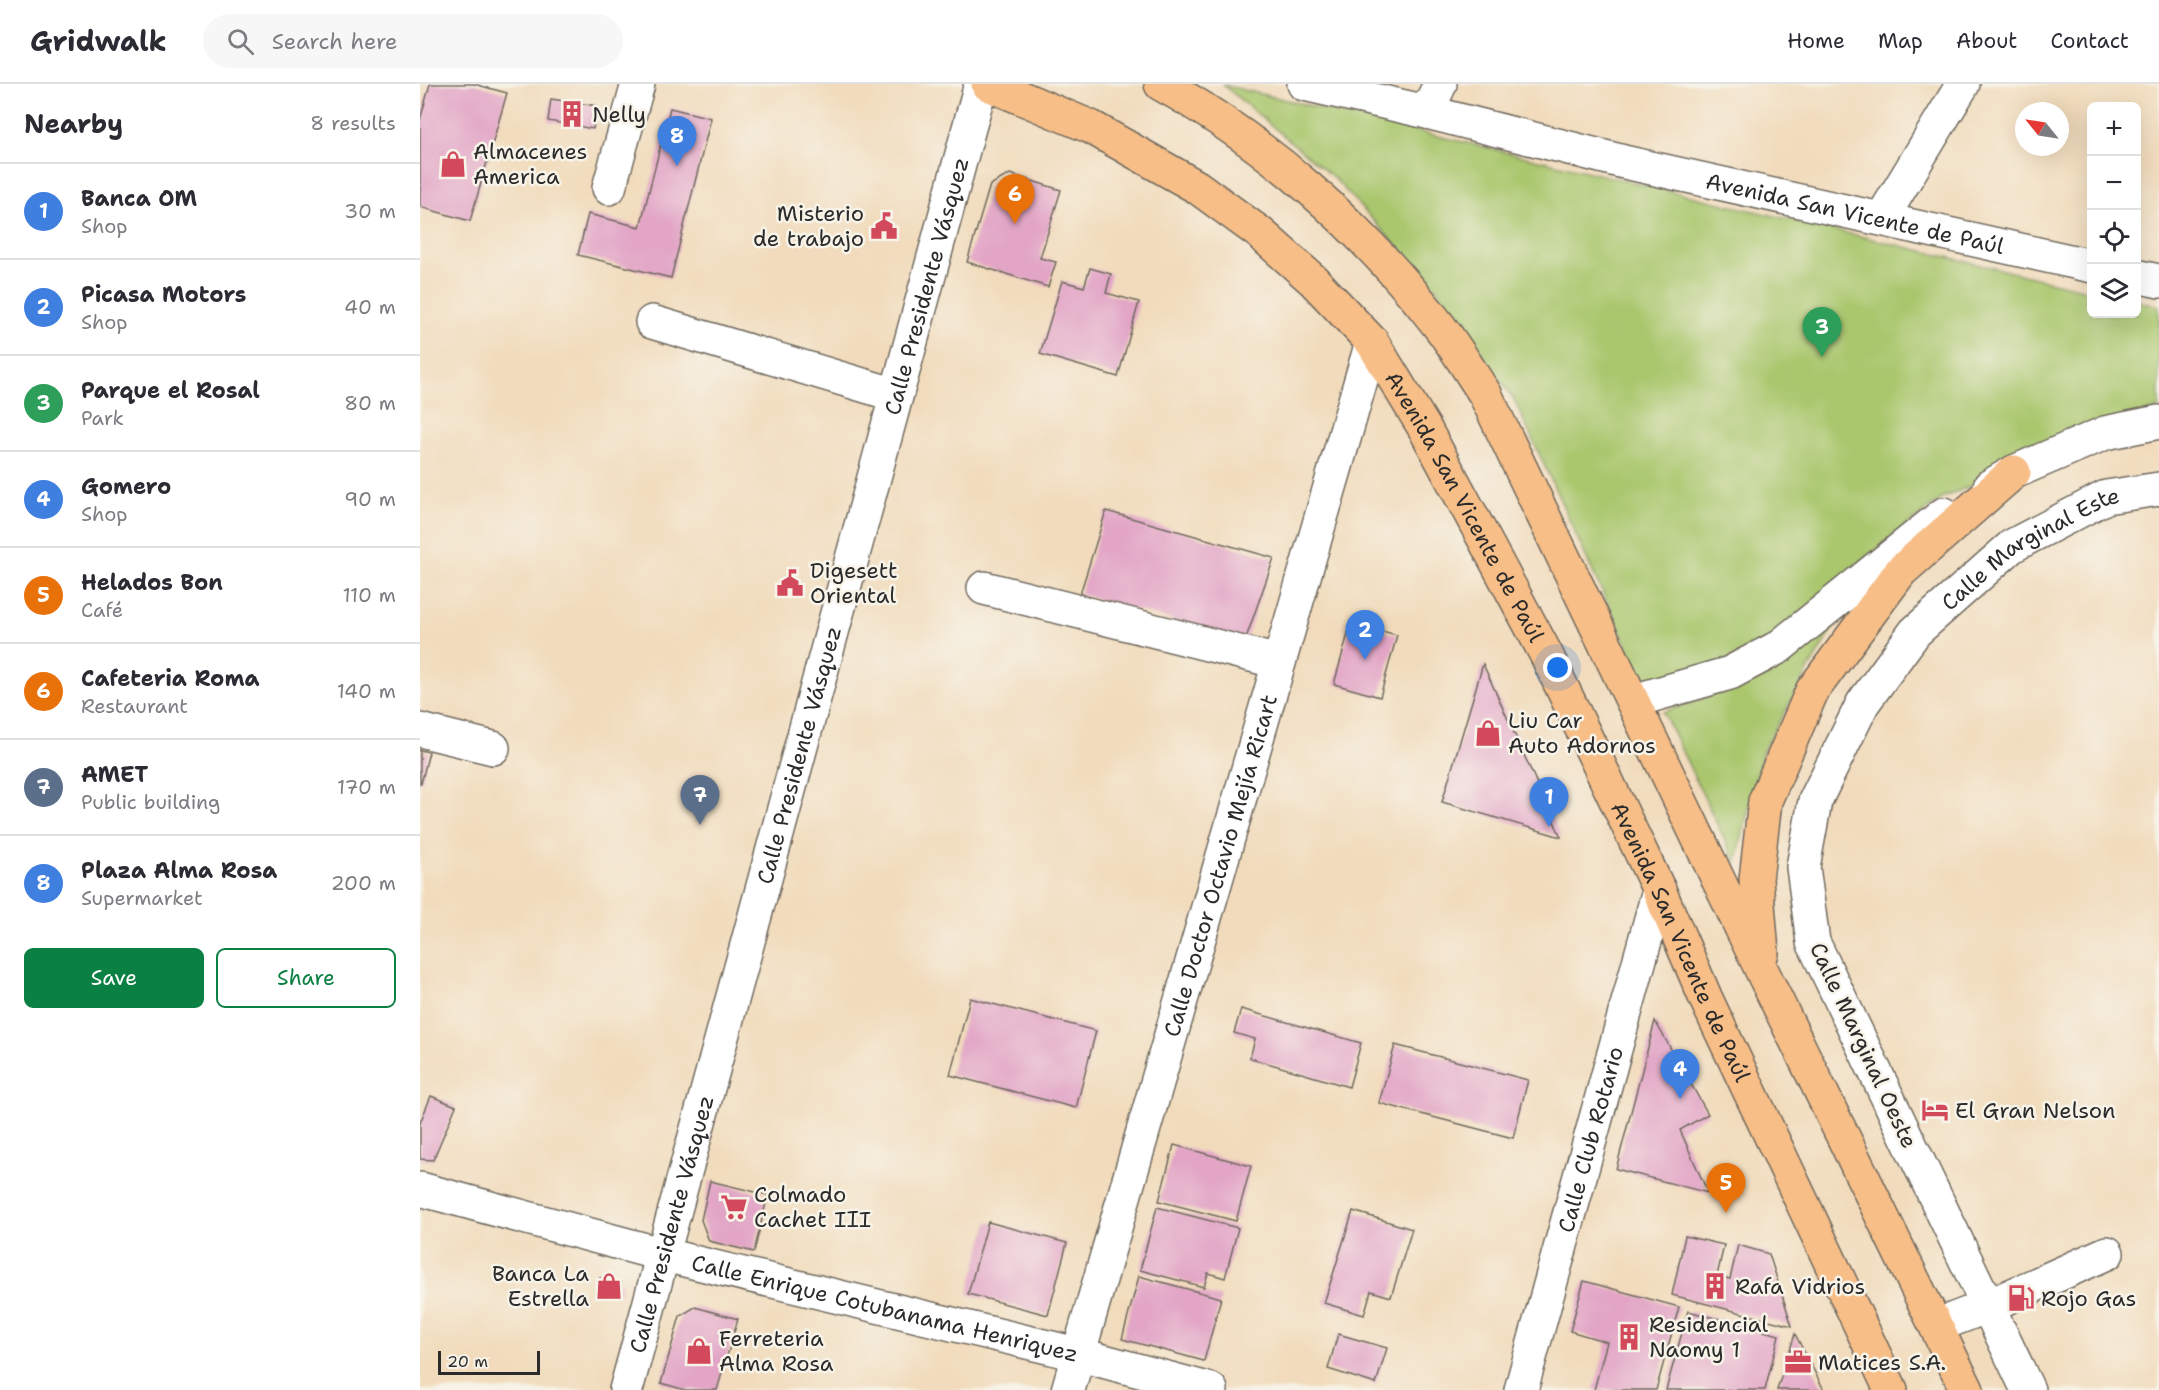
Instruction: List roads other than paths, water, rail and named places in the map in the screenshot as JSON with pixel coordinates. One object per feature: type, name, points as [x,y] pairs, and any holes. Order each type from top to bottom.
[{"type":"main road","name":"Avenida San Vicente de Paúl","points":[[988,84],[1090,127],[1197,187],[1268,240],[1314,282],[1372,342],[1425,429],[1547,656],[1659,890],[1711,1010],[1891,1390]]},
{"type":"main road","points":[[1161,84],[1202,107],[1301,180],[1385,262],[1437,322],[1485,394],[1634,700],[1764,975],[1967,1390]]},
{"type":"main road","points":[[1764,975],[1756,879],[1765,801],[1812,691],[1901,571],[2014,472]]},
{"type":"street","points":[[609,188],[638,84]]},
{"type":"street","name":"Calle Presidente Vásquez","points":[[626,1390],[981,84]]},
{"type":"street","name":"Avenida San Vicente de Paúl","points":[[1304,84],[1433,98],[1624,162],[2087,265]]},
{"type":"street","points":[[1882,219],[1963,84]]},
{"type":"street","points":[[2141,277],[2159,281]]},
{"type":"street","points":[[652,322],[896,395]]},
{"type":"street","name":"Calle Doctor Octavio Mejía Ricart","points":[[1068,1390],[1372,342]]},
{"type":"street","points":[[1634,700],[1730,673],[1779,647],[1946,513],[2014,472],[2105,433],[2159,422]]},
{"type":"street","name":"Calle Marginal Este","points":[[1915,632],[2012,546],[2106,497],[2159,489]]},
{"type":"street","points":[[984,588],[1279,662]]},
{"type":"street","name":"Calle Marginal Oeste","points":[[1915,632],[1863,704],[1815,801],[1803,867],[1813,942],[2028,1390]]},
{"type":"street","points":[[420,730],[493,748]]},
{"type":"street","name":"Calle Club Rotario","points":[[1521,1390],[1659,890]]},
{"type":"street","name":"Calle Enrique Cotubanama Henriquez","points":[[420,1190],[664,1255],[1077,1354],[1211,1390]]},
{"type":"street","points":[[1936,1326],[1988,1306],[2107,1253]]},
{"type":"place","name":"Nelly","points":[[572,114]]},
{"type":"place","name":"Almacenes America","points":[[453,164]]},
{"type":"place","name":"Plaza Alma Rosa","points":[[677,166]]},
{"type":"place","name":"Cafeteria Roma","points":[[1015,224]]},
{"type":"place","name":"Misterio de trabajo","points":[[884,226]]},
{"type":"place","name":"Parque el Rosal","points":[[1822,357]]},
{"type":"place","name":"Digesett Oriental","points":[[790,583]]},
{"type":"place","name":"Picasa Motors","points":[[1365,660]]},
{"type":"place","name":"Liu Car Auto Adornos","points":[[1488,733]]},
{"type":"place","name":"AMET","points":[[700,825]]},
{"type":"place","name":"Banca OM","points":[[1549,827]]},
{"type":"place","name":"Gomero","points":[[1680,1099]]},
{"type":"place","name":"El Gran Nelson","points":[[1935,1110]]},
{"type":"place","name":"Colmado Cachet III","points":[[734,1207]]},
{"type":"place","name":"Helados Bon","points":[[1726,1213]]},
{"type":"place","name":"Banca La Estrella","points":[[609,1286]]},
{"type":"place","name":"Rafa Vidrios","points":[[1715,1286]]},
{"type":"place","name":"Rojo Gas","points":[[2021,1298]]},
{"type":"place","name":"Residencial Naomy 1","points":[[1629,1337]]},
{"type":"place","name":"Ferreteria Alma Rosa","points":[[699,1351]]},
{"type":"place","name":"Matices S.A.","points":[[1798,1362]]}]
